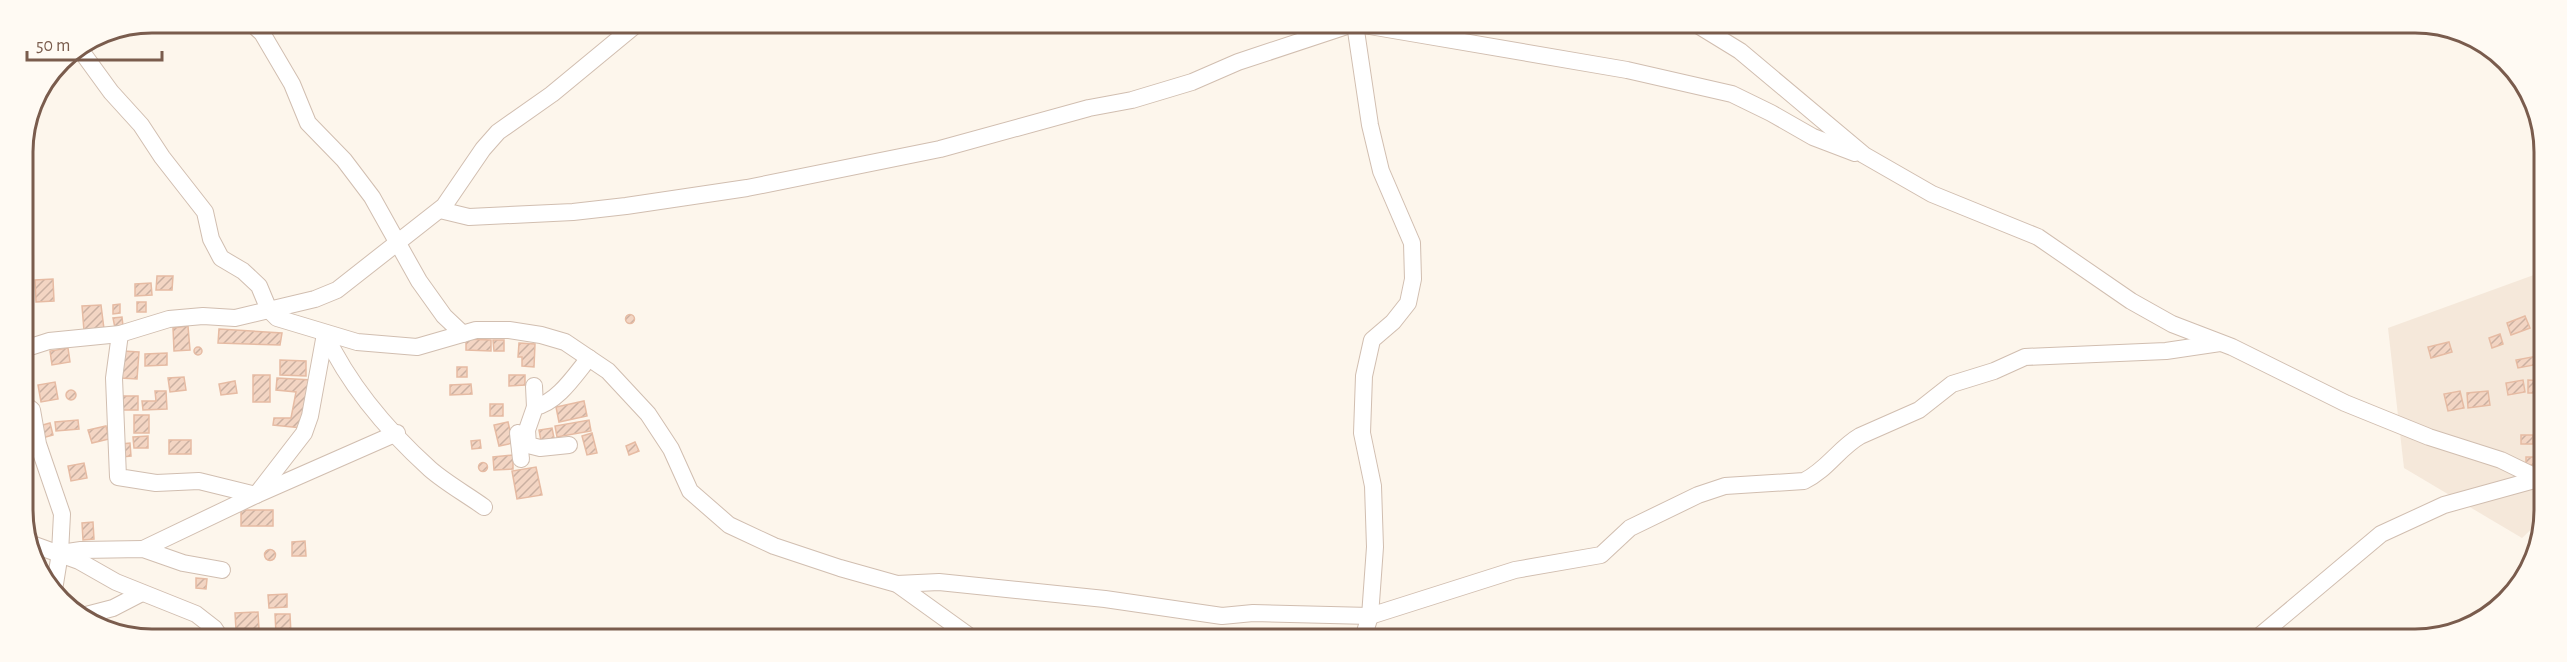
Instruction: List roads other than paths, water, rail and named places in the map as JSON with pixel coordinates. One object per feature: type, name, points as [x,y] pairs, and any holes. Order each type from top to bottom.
[{"type":"street","points":[[262,33],[292,84],[308,123],[344,160],[372,197],[420,281],[444,316],[463,334]]},
{"type":"street","points":[[33,346],[49,341],[120,334],[169,319],[203,316],[235,318],[315,299],[337,290],[440,210],[469,172],[483,149],[498,132],[552,94],[626,33]]},
{"type":"street","points":[[440,210],[469,217],[573,212],[747,188],[940,149],[1182,85],[1238,62],[1327,33]]},
{"type":"street","points":[[1356,33],[1370,125],[1381,171],[1412,243],[1413,279],[1408,303],[1393,322],[1372,340],[1364,376],[1362,433],[1372,486],[1375,547],[1370,616],[1366,629]]},
{"type":"street","points":[[1408,33],[1627,70],[1732,94],[1813,137],[1864,156]]},
{"type":"street","points":[[1711,33],[1740,51],[1864,156],[1932,194],[2038,237],[2130,301],[2172,324],[2220,343],[2345,403],[2429,437],[2500,460],[2534,476]]},
{"type":"street","points":[[84,55],[111,92],[141,125],[205,212],[212,239],[221,258],[259,286],[269,310],[277,318],[357,342],[417,347],[476,330],[509,330],[541,335],[565,342],[608,371],[648,414],[671,449],[690,491],[729,525],[774,546],[897,584],[939,582],[1105,599],[1222,616],[1253,613],[1370,616],[1515,570],[1600,555],[1630,528],[1698,495],[1725,486],[1804,481],[1815,476],[1860,436],[1919,410],[1952,384],[1994,371],[2016,359],[2059,354],[2166,351],[2220,343]]},
{"type":"street","points":[[120,334],[114,378],[118,477],[156,483],[199,481],[256,495]]},
{"type":"street","points":[[325,334],[338,362],[360,394],[431,469],[484,507]]},
{"type":"street","points":[[256,495],[304,434],[310,416],[325,334]]},
{"type":"street","points":[[521,459],[519,424],[561,390],[589,358]]},
{"type":"street","points":[[534,386],[533,413],[527,430],[528,445],[540,448],[568,446]]},
{"type":"street","points":[[33,416],[38,444],[62,514],[56,579]]},
{"type":"street","points":[[143,549],[256,495],[397,434]]},
{"type":"street","points":[[2268,629],[2381,534],[2444,505],[2534,481]]},
{"type":"street","points":[[39,546],[60,554],[142,593],[196,614],[215,629]]},
{"type":"street","points":[[60,554],[81,550],[143,549],[183,563],[222,570]]},
{"type":"street","points":[[897,584],[960,629]]},
{"type":"street","points":[[93,613],[112,608],[142,593]]}]
